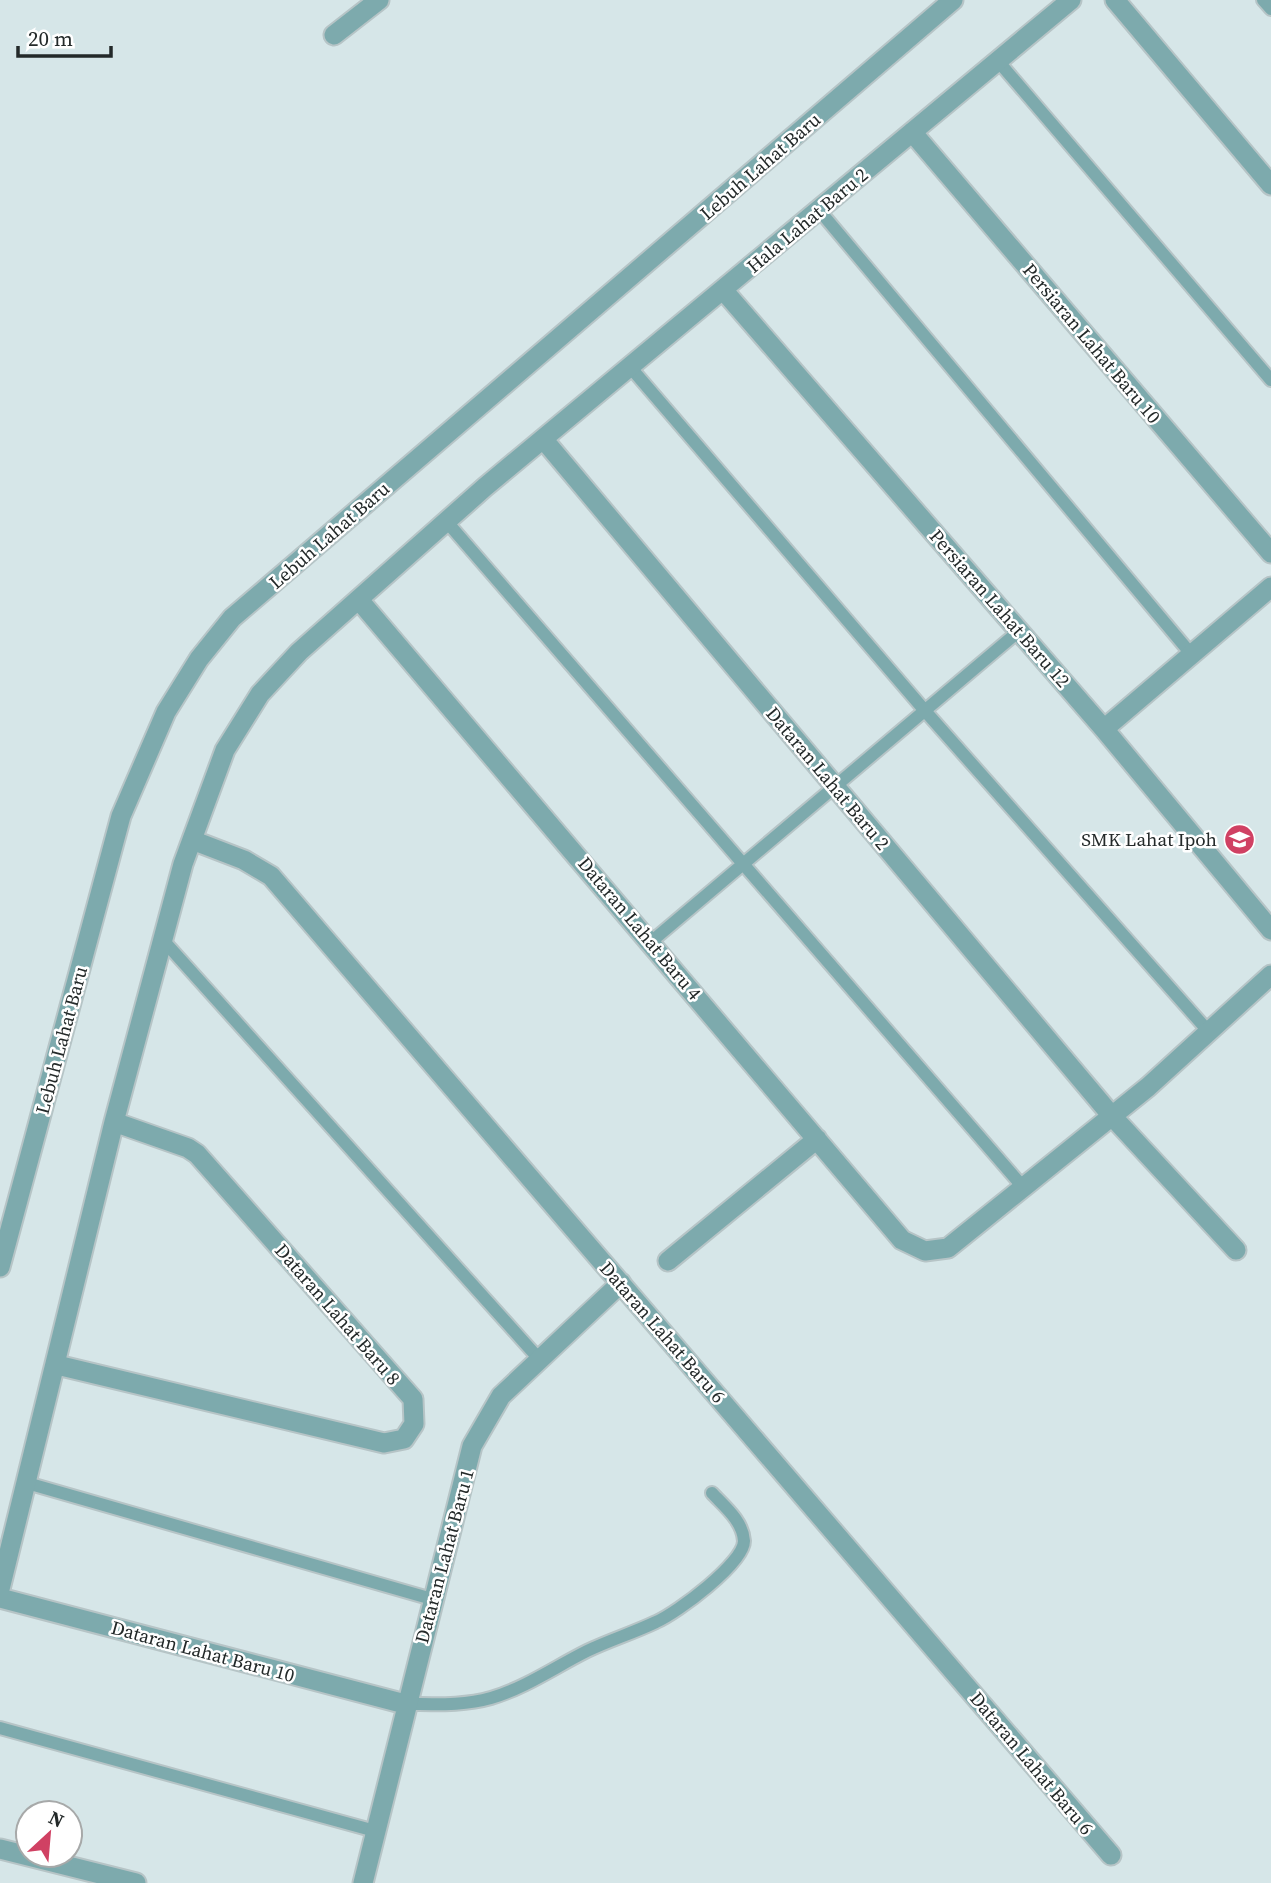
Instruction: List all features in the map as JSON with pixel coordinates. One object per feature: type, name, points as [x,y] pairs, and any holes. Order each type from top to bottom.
[{"type":"street","points":[[334,35],[379,0]]},
{"type":"street","name":"Lebuh Lahat Baru","points":[[0,1267],[121,816],[166,712],[199,659],[232,618],[953,0]]},
{"type":"street","name":"Hala Lahat Baru 2","points":[[0,1589],[57,1365],[114,1122],[192,840],[225,750],[260,694],[299,652],[446,522],[1071,0]]},
{"type":"street","points":[[1115,0],[1271,185]]},
{"type":"street","name":"Persiaran Lahat Baru 10","points":[[912,132],[1271,553]]},
{"type":"street","name":"Persiaran Lahat Baru 12","points":[[723,291],[1104,729],[1271,930]]},
{"type":"street","name":"Dataran Lahat Baru 2","points":[[544,440],[1111,1115],[1236,1250]]},
{"type":"street","points":[[1104,729],[1271,587]]},
{"type":"street","name":"Dataran Lahat Baru 4","points":[[359,600],[652,942],[902,1240],[925,1251],[948,1248],[1023,1187]]},
{"type":"street","name":"Dataran Lahat Baru 6","points":[[192,840],[244,860],[271,876],[1111,1855]]},
{"type":"street","points":[[1023,1187],[1209,1032],[1271,975]]},
{"type":"street","name":"Dataran Lahat Baru 8","points":[[57,1365],[384,1443],[404,1439],[414,1424],[413,1399],[197,1154],[188,1147],[114,1122]]},
{"type":"street","points":[[668,1261],[817,1139]]},
{"type":"street","name":"Dataran Lahat Baru 1","points":[[363,1883],[405,1703],[472,1446],[501,1396],[621,1283]]},
{"type":"street","name":"Dataran Lahat Baru 10","points":[[0,1598],[405,1703]]},
{"type":"street","points":[[0,1849],[136,1883]]},
{"type":"lane","points":[[1263,0],[1271,9]]},
{"type":"lane","points":[[998,61],[1271,380]]},
{"type":"lane","points":[[819,210],[1192,655]]},
{"type":"lane","points":[[631,368],[926,712],[1209,1032]]},
{"type":"lane","points":[[446,522],[1023,1187]]},
{"type":"lane","points":[[652,942],[1019,631]]},
{"type":"lane","points":[[163,940],[540,1360]]},
{"type":"lane","points":[[27,1483],[432,1599]]},
{"type":"lane","points":[[405,1703],[458,1704],[490,1698],[515,1689],[619,1636],[658,1622],[730,1569],[741,1556],[744,1540],[736,1517],[712,1493]]},
{"type":"lane","points":[[0,1728],[375,1831]]},
{"type":"place","name":"SMK Lahat Ipoh","points":[[1240,839]]}]
